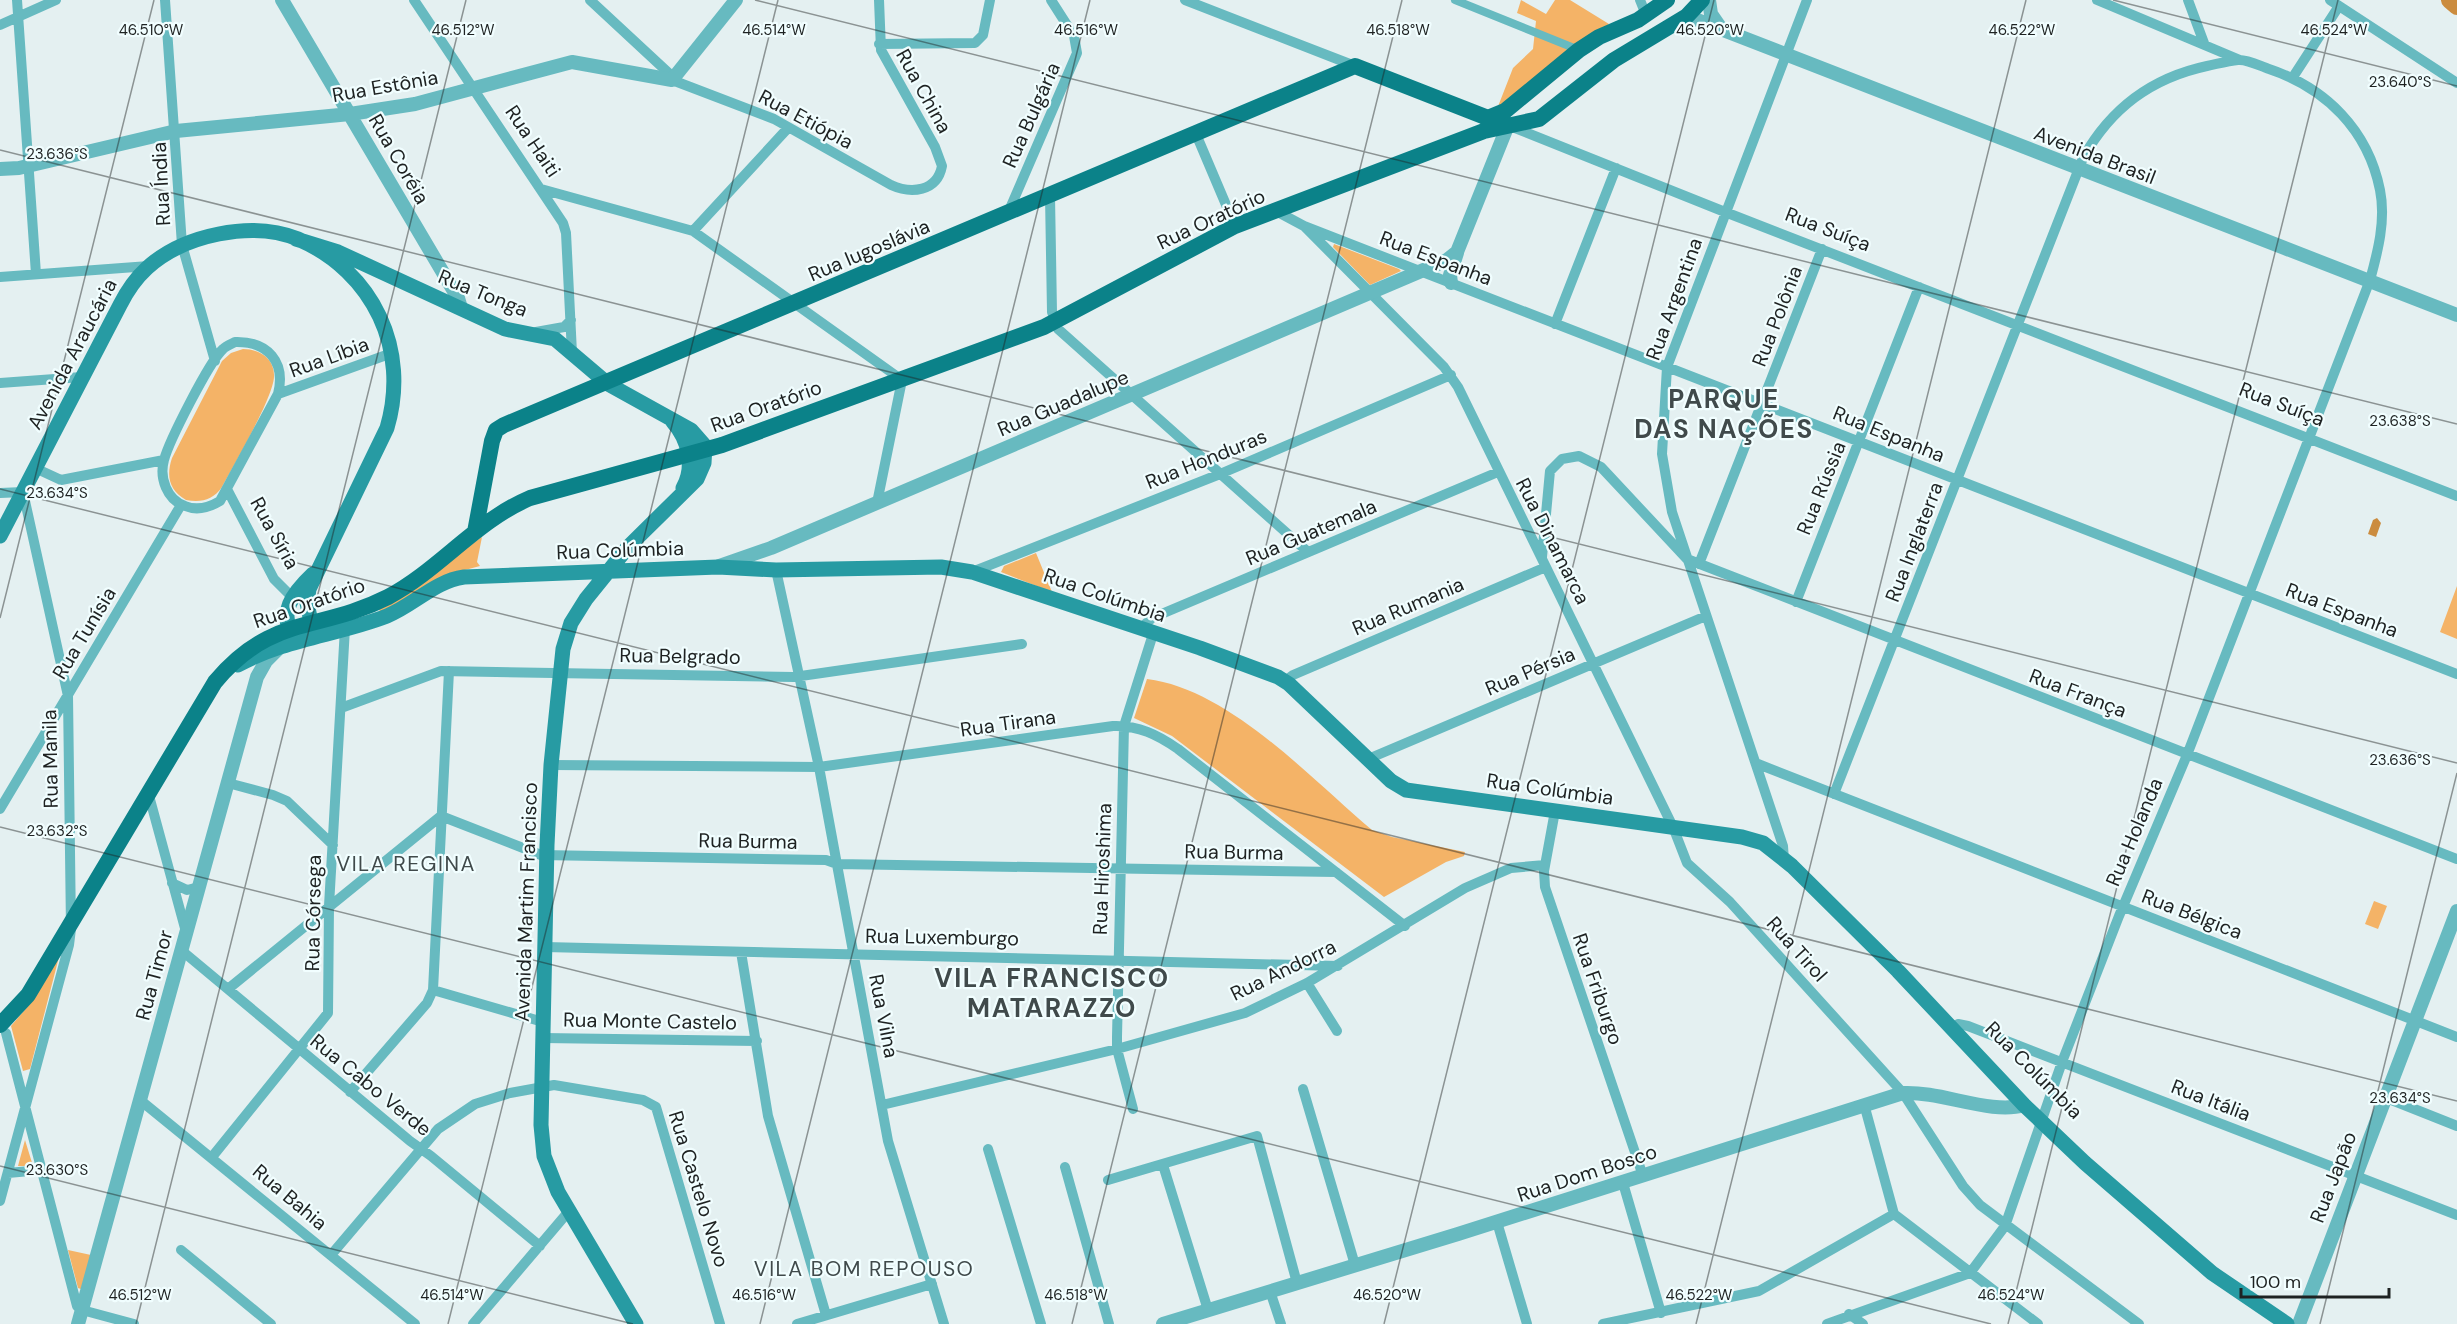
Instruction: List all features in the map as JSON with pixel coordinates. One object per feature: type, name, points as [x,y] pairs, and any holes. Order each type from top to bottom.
[{"type":"main road","points":[[1488,118],[1505,111],[1579,50],[1643,8],[1666,0]]},
{"type":"main road","name":"Rua Oratório","points":[[3,1029],[27,995],[219,676],[250,647],[294,635],[311,622],[389,596],[512,506],[530,498],[705,450],[902,380],[1054,322],[1235,226],[1508,125],[1523,125],[1539,119],[1614,60],[1688,16],[1702,0]]},
{"type":"main road","name":"Rua Iugoslávia","points":[[475,532],[496,430],[592,387],[608,384],[1355,66]]},
{"type":"main road","name":"Rua Suíça","points":[[1355,66],[1488,118]]},
{"type":"main road","name":"Avenida Araucária","points":[[0,536],[128,291],[149,266],[182,245],[228,233],[252,231],[296,238],[329,257],[361,287],[380,316],[392,353],[395,383],[387,428],[315,572],[308,596],[311,622]]},
{"type":"main road","name":"Rua Tonga","points":[[296,238],[338,252],[505,329],[555,339],[572,353]]},
{"type":"main road","points":[[361,287],[367,273],[378,270]]},
{"type":"main road","points":[[572,353],[608,384],[696,434],[703,441],[705,450]]},
{"type":"main road","points":[[669,417],[679,429],[688,455]]},
{"type":"main road","name":"Avenida Martim Francisco","points":[[636,1324],[558,1191],[544,1156],[541,1125],[551,765],[559,672],[571,623],[628,547],[700,474],[705,450]]},
{"type":"main road","name":"Avenida Martim Francisco","points":[[677,498],[688,477],[688,455]]},
{"type":"main road","name":"Rua Colúmbia","points":[[219,676],[252,657],[283,646],[294,635],[345,628],[396,612],[453,578],[718,567],[776,570],[933,567],[972,572],[1200,648],[1285,681],[1395,785],[1406,790],[1742,837],[1768,847],[1955,1026],[2085,1163],[2136,1204],[2169,1237],[2212,1273],[2287,1324]]},
{"type":"main road","name":"Avenida Araucária","points":[[291,596],[315,572]]},
{"type":"main road","name":"Rua Síria","points":[[291,596],[287,610],[294,635]]},
{"type":"street","points":[[17,0],[36,274]]},
{"type":"street","points":[[0,26],[56,0]]},
{"type":"street","name":"Rua Índia","points":[[165,0],[176,131],[182,245],[215,361]]},
{"type":"street","name":"Rua Coréia","points":[[282,0],[462,308]]},
{"type":"street","name":"Rua Haiti","points":[[414,0],[563,223],[566,233],[572,353]]},
{"type":"street","name":"Rua Etiópia","points":[[590,0],[673,79],[756,111],[904,191],[921,190]]},
{"type":"street","points":[[673,79],[736,0]]},
{"type":"street","name":"Rua China","points":[[879,0],[879,44],[940,158],[941,172],[921,190]]},
{"type":"street","points":[[879,44],[975,43],[983,35],[990,0]]},
{"type":"street","name":"Rua Bulgária","points":[[1007,214],[1077,53],[1074,36],[1051,0]]},
{"type":"street","name":"Rua Suíça","points":[[1185,0],[1206,3],[1355,66]]},
{"type":"street","points":[[1455,0],[1579,50]]},
{"type":"street","points":[[1709,0],[1711,14],[1720,27]]},
{"type":"street","name":"Rua Argentina","points":[[1784,860],[1783,846],[1758,764],[1672,512],[1663,462],[1667,367],[1807,0]]},
{"type":"street","name":"Rua Holanda","points":[[1970,1273],[2006,1226],[2037,1111],[2062,1062],[2122,907],[2187,755],[2370,280],[2382,228],[2382,210],[2374,166],[2362,141],[2340,111],[2313,89],[2292,77],[2240,60],[2097,0]]},
{"type":"street","points":[[2188,0],[2204,43]]},
{"type":"street","points":[[2292,77],[2334,3],[2457,83]]},
{"type":"street","name":"Avenida Brasil","points":[[1688,16],[2078,170],[2457,315]]},
{"type":"street","name":"Rua Inglaterra","points":[[1834,794],[2078,170],[2103,126],[2133,97],[2172,75],[2240,60]]},
{"type":"street","name":"Rua Estônia","points":[[0,169],[29,165],[176,131],[350,114],[416,104],[579,61],[673,79]]},
{"type":"street","name":"Rua Suíça","points":[[1488,118],[2457,495]]},
{"type":"street","points":[[1451,283],[1450,275],[1457,252],[1508,125]]},
{"type":"street","points":[[693,231],[788,128]]},
{"type":"street","points":[[1196,134],[1235,226]]},
{"type":"street","points":[[1555,324],[1616,168]]},
{"type":"street","points":[[541,189],[693,231],[902,380],[877,503]]},
{"type":"street","points":[[1050,196],[1052,312],[1054,322],[1061,333],[1308,552]]},
{"type":"street","name":"Rua Espanha","points":[[1276,211],[1304,226],[1337,239],[2457,674]]},
{"type":"street","name":"Rua Dinamarca","points":[[1304,226],[1451,375],[1673,827]]},
{"type":"street","points":[[1327,249],[1332,241],[1337,239]]},
{"type":"street","name":"Rua Polônia","points":[[1699,564],[1822,249]]},
{"type":"street","name":"Rua Guadalupe","points":[[718,567],[771,548],[1422,271],[1447,260],[1457,252]]},
{"type":"street","points":[[0,276],[149,266]]},
{"type":"street","name":"Rua Rússia","points":[[1796,602],[1919,287]]},
{"type":"street","points":[[524,333],[560,328],[571,320]]},
{"type":"street","points":[[235,342],[261,345],[267,349],[280,367],[278,394],[228,491],[220,501],[209,507],[189,508],[170,497],[166,488],[164,460],[201,382],[223,348],[235,342]]},
{"type":"street","name":"Rua Líbia","points":[[278,394],[392,353]]},
{"type":"street","name":"Rua Honduras","points":[[972,572],[1220,474],[1451,375]]},
{"type":"street","points":[[0,383],[82,377]]},
{"type":"street","points":[[1544,562],[1550,471],[1562,459],[1579,456],[1600,467],[1687,559]]},
{"type":"street","points":[[35,468],[61,480],[164,460]]},
{"type":"street","name":"Rua Guatemala","points":[[1147,631],[1152,618],[1498,472]]},
{"type":"street","name":"Rua Síria","points":[[228,491],[274,579],[291,596]]},
{"type":"street","points":[[0,493],[23,492]]},
{"type":"street","name":"Rua Manila","points":[[0,1201],[69,945],[70,922],[68,696],[23,492]]},
{"type":"street","name":"Rua Tunísia","points":[[0,810],[181,505]]},
{"type":"street","points":[[771,548],[770,561],[776,570]]},
{"type":"street","name":"Rua França","points":[[1687,559],[2457,859]]},
{"type":"street","name":"Rua Rumania","points":[[1285,681],[1293,675],[1544,562]]},
{"type":"street","name":"Rua Vilna","points":[[776,570],[801,676],[819,767],[888,1141],[944,1324]]},
{"type":"street","name":"Rua Pérsia","points":[[1368,759],[1706,616]]},
{"type":"street","name":"Rua Córsega","points":[[212,1157],[326,1018],[329,1008],[329,906],[345,628]]},
{"type":"street","name":"Rua Hiroshima","points":[[1133,1109],[1117,1049],[1117,959],[1124,726],[1147,631]]},
{"type":"street","name":"Rua Belgrado","points":[[341,708],[432,674],[449,670],[801,676],[1022,644]]},
{"type":"street","name":"Rua Timor","points":[[78,1324],[260,670],[270,656],[283,646]]},
{"type":"street","points":[[350,1092],[427,1003],[433,990],[449,670]]},
{"type":"street","name":"Rua Tirana","points":[[551,765],[819,767],[1124,726],[1145,730],[1178,749],[1405,926]]},
{"type":"street","name":"Rua Bélgica","points":[[1758,764],[2457,1037]]},
{"type":"street","points":[[1762,778],[1781,773]]},
{"type":"street","points":[[228,783],[273,795],[286,801],[333,845]]},
{"type":"street","points":[[148,792],[186,932]]},
{"type":"street","name":"Rua Friburgo","points":[[1555,811],[1545,864],[1544,878],[1548,896],[1643,1176]]},
{"type":"street","points":[[228,989],[441,816]]},
{"type":"street","name":"Rua Burma","points":[[441,816],[537,854],[547,855],[826,860],[837,864],[1336,872]]},
{"type":"street","points":[[1768,847],[1776,824]]},
{"type":"street","name":"Rua Tirol","points":[[1673,827],[1687,862],[1730,902],[1903,1093],[1963,1186],[2006,1226],[2139,1324]]},
{"type":"street","name":"Rua Andorra","points":[[882,1105],[1117,1049],[1245,1013],[1338,966],[1465,888],[1511,868],[1545,864]]},
{"type":"street","points":[[172,883],[182,889],[199,887]]},
{"type":"street","name":"Rua Japão","points":[[2299,1324],[2354,1174],[2457,911]]},
{"type":"street","name":"Rua Luxemburgo","points":[[545,947],[1338,966]]},
{"type":"street","name":"Rua Cabo Verde","points":[[181,950],[419,1149],[431,1156],[540,1246]]},
{"type":"street","name":"Rua Monte Castelo","points":[[741,952],[768,1116],[826,1315]]},
{"type":"street","points":[[1307,983],[1337,1031]]},
{"type":"street","name":"Rua Monte Castelo","points":[[433,990],[543,1022]]},
{"type":"street","name":"Rua Itália","points":[[1955,1026],[2062,1062],[2457,1215]]},
{"type":"street","points":[[3,1029],[26,1109],[74,1300],[82,1310],[134,1324]]},
{"type":"street","name":"Rua Monte Castelo","points":[[543,1038],[757,1041]]},
{"type":"street","name":"Rua Castelo Novo","points":[[331,1255],[438,1129],[475,1104],[554,1085],[644,1100],[656,1107],[720,1324]]},
{"type":"street","points":[[1303,1089],[1355,1265]]},
{"type":"street","name":"Rua Dom Bosco","points":[[1163,1324],[1623,1183],[1903,1093],[1932,1093],[2006,1108],[2037,1111]]},
{"type":"street","points":[[2384,1097],[2457,1126]]},
{"type":"street","name":"Rua Bahia","points":[[140,1100],[411,1323]]},
{"type":"street","points":[[1864,1104],[1894,1214],[2038,1324]]},
{"type":"street","points":[[1108,1180],[1254,1136],[1259,1139],[1297,1283]]},
{"type":"street","points":[[988,1149],[1041,1324]]},
{"type":"street","points":[[1163,1165],[1208,1310]]},
{"type":"street","points":[[1065,1167],[1109,1324]]},
{"type":"street","points":[[8,1173],[41,1170]]},
{"type":"street","points":[[1623,1183],[1656,1317]]},
{"type":"street","points":[[473,1324],[569,1211]]},
{"type":"street","points":[[1603,1324],[1656,1317],[1759,1291],[1894,1214]]},
{"type":"street","points":[[1497,1222],[1527,1324]]},
{"type":"street","points":[[181,1250],[271,1324]]},
{"type":"street","points":[[1827,1324],[1849,1314],[1970,1273]]},
{"type":"street","points":[[797,1324],[932,1284]]},
{"type":"street","points":[[1270,1291],[1281,1324]]},
{"type":"street","points":[[1849,1314],[1863,1324]]},
{"type":"shaded area","points":[[1521,0],[1546,14],[1555,0],[1570,0],[1609,24],[1497,109],[1513,68],[1533,49],[1536,21],[1517,13]]},
{"type":"shaded area","points":[[1334,244],[1401,271],[1370,285],[1333,247]]},
{"type":"shaded area","points":[[243,349],[261,353],[269,360],[274,371],[272,387],[222,487],[206,500],[186,500],[176,492],[170,482],[169,471],[172,458],[222,361],[231,353]]},
{"type":"shaded area","points":[[2377,518],[2381,523],[2376,537],[2368,534],[2373,520]]},
{"type":"shaded area","points":[[482,537],[477,562],[480,566],[446,575],[409,598],[380,612],[379,609]]},
{"type":"shaded area","points":[[1036,553],[1052,592],[1001,572],[1004,566]]},
{"type":"shaded area","points":[[2457,586],[2457,639],[2440,632]]},
{"type":"shaded area","points":[[1147,679],[1178,686],[1238,717],[1295,762],[1372,830],[1392,837],[1465,852],[1464,856],[1446,862],[1384,897],[1172,736],[1134,718]]},
{"type":"shaded area","points":[[2374,901],[2387,906],[2378,929],[2365,924]]},
{"type":"shaded area","points":[[59,957],[30,1069],[23,1071],[11,1026],[28,1006]]},
{"type":"shaded area","points":[[25,1140],[33,1166],[18,1166]]},
{"type":"shaded area","points":[[68,1250],[91,1255],[81,1289],[78,1288]]},
{"type":"waterway","points":[[2450,0],[2457,6]]},
{"type":"district","name":"PARQUE DAS NAÇÕES","points":[[1724,414]]},
{"type":"district","name":"VILA REGINA","points":[[406,864]]},
{"type":"district","name":"VILA FRANCISCO MATARAZZO","points":[[1052,993]]},
{"type":"district","name":"VILA BOM REPOUSO","points":[[864,1269]]}]
